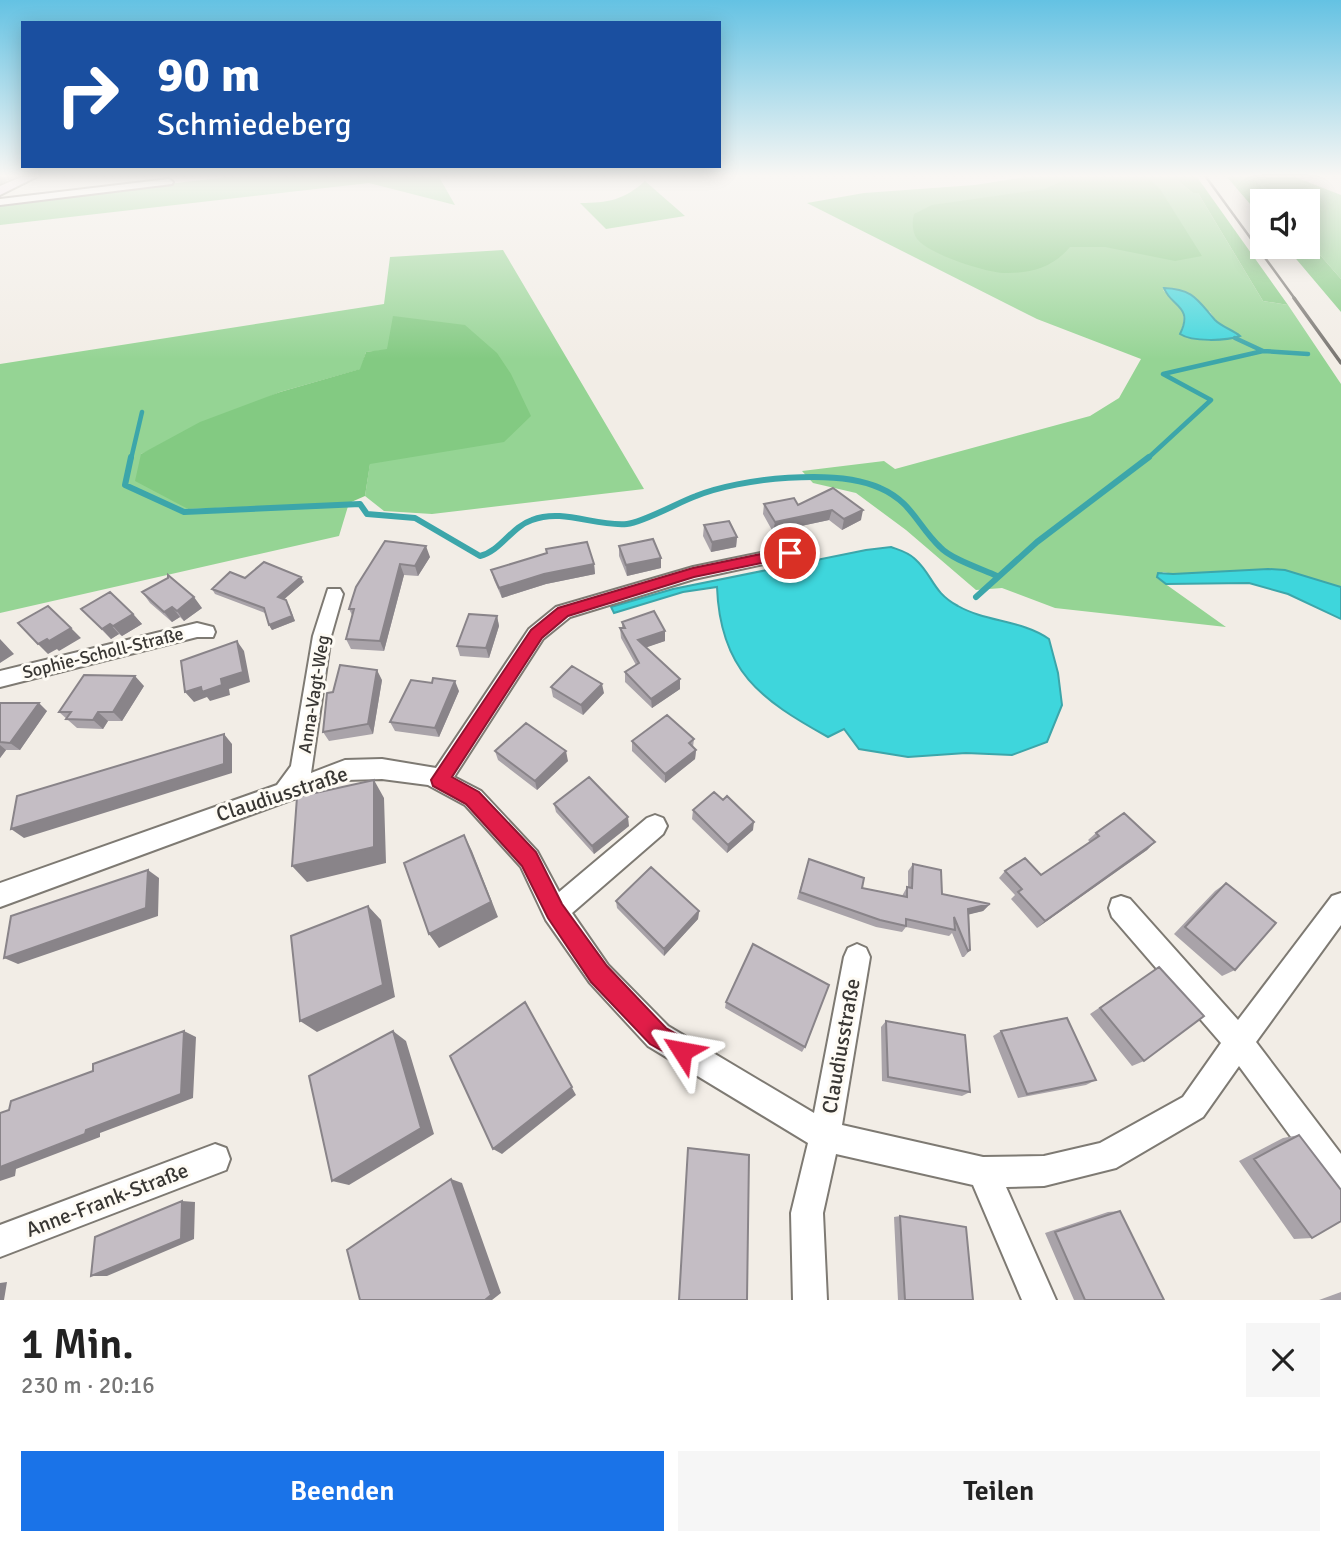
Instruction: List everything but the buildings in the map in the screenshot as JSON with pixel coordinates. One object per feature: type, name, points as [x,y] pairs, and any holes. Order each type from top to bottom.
[{"type":"street","points":[[440,780],[536,634],[563,612],[693,573],[790,553]]},
{"type":"street","name":"Anna-Vagt-Weg","points":[[285,790],[301,770],[322,636],[334,594]]},
{"type":"street","name":"Sophie-Scholl-Straße","points":[[0,678],[197,630],[206,632]]},
{"type":"street","name":"Claudiusstraße","points":[[0,895],[345,770],[382,769],[432,776],[473,798],[529,859],[555,911],[599,974],[658,1036],[825,1136],[983,1172],[1044,1171],[1105,1157],[1193,1107],[1280,984],[1341,905]]},
{"type":"street","points":[[555,911],[655,827]]},
{"type":"street","points":[[1121,908],[1240,1044],[1341,1179]]},
{"type":"street","name":"Claudiusstraße","points":[[825,1136],[858,957]]},
{"type":"street","points":[[810,1300],[807,1213],[825,1136]]},
{"type":"street","name":"Anne-Frank-Straße","points":[[0,1241],[215,1158]]},
{"type":"street","points":[[983,1172],[1039,1300]]},
{"type":"green space","points":[[876,238],[1225,238],[1263,301],[1288,305],[1341,384],[1341,587],[1285,570],[1173,574],[1163,572],[1157,578],[1226,627],[1055,608],[1002,588],[976,590],[906,530],[856,493],[813,483],[802,471],[884,461],[895,469],[1090,416],[1119,398],[1141,359],[1037,319]],"holes":[[[1163,290],[1210,312],[1235,338],[1180,333],[1183,314]]]},
{"type":"green space","points":[[917,238],[1191,238],[1202,256],[1175,261],[1105,247],[1070,247],[1043,267],[1008,273],[975,267],[947,257]]},
{"type":"green space","points":[[1225,238],[1240,238],[1250,252],[1250,259],[1255,259],[1288,305],[1263,301]]},
{"type":"green space","points":[[1320,238],[1341,238],[1341,279],[1320,255]]},
{"type":"green space","points":[[503,250],[644,489],[432,514],[384,511],[365,496],[387,350],[366,352],[361,369],[280,392],[141,454],[188,509],[349,503],[339,536],[0,613],[0,364],[384,304],[390,257]]},
{"type":"green space","points":[[1320,255],[1341,279],[1341,312],[1296,259],[1320,259]]},
{"type":"green space","points":[[393,316],[465,325],[497,353],[511,374],[531,416],[504,442],[370,464],[365,496],[349,503],[188,509],[135,481],[141,454],[200,422],[280,392],[360,369],[366,352],[387,349]]},
{"type":"water","points":[[1164,288],[1189,294],[1218,322],[1240,336],[1209,340],[1180,334],[1184,325],[1183,312]]},
{"type":"water","points":[[891,547],[912,557],[921,565],[949,601],[980,615],[1027,628],[1049,639],[1058,673],[1062,705],[1047,742],[1012,755],[966,753],[908,757],[859,749],[844,729],[828,737],[783,710],[748,680],[726,641],[717,587],[683,592],[614,613],[611,607],[673,589]]},
{"type":"water","points":[[1285,570],[1341,587],[1341,619],[1288,594],[1249,583],[1166,584],[1157,577],[1158,573]]},
{"type":"waterway","points":[[1235,338],[1263,351]]},
{"type":"waterway","points":[[1147,459],[1211,400],[1163,374],[1263,351]]},
{"type":"waterway","points":[[1263,351],[1308,354]]},
{"type":"waterway","points":[[131,459],[142,412]]},
{"type":"waterway","points":[[131,457],[125,485],[184,512],[360,504],[367,514],[415,518],[480,556],[494,549],[525,523],[544,517],[627,524],[643,520],[696,496],[737,484],[788,478],[839,478],[862,482],[891,494],[907,507],[945,551],[997,576]]},
{"type":"waterway","points":[[976,597],[1037,542],[1149,457]]},
{"type":"railway","points":[[1250,238],[1295,299]]},
{"type":"railway","points":[[1294,298],[1341,363]]},
{"type":"route","points":[[682,1051],[658,1036],[599,974],[555,911],[529,859],[473,798],[440,780],[536,634],[563,612],[693,573],[790,553]]}]
